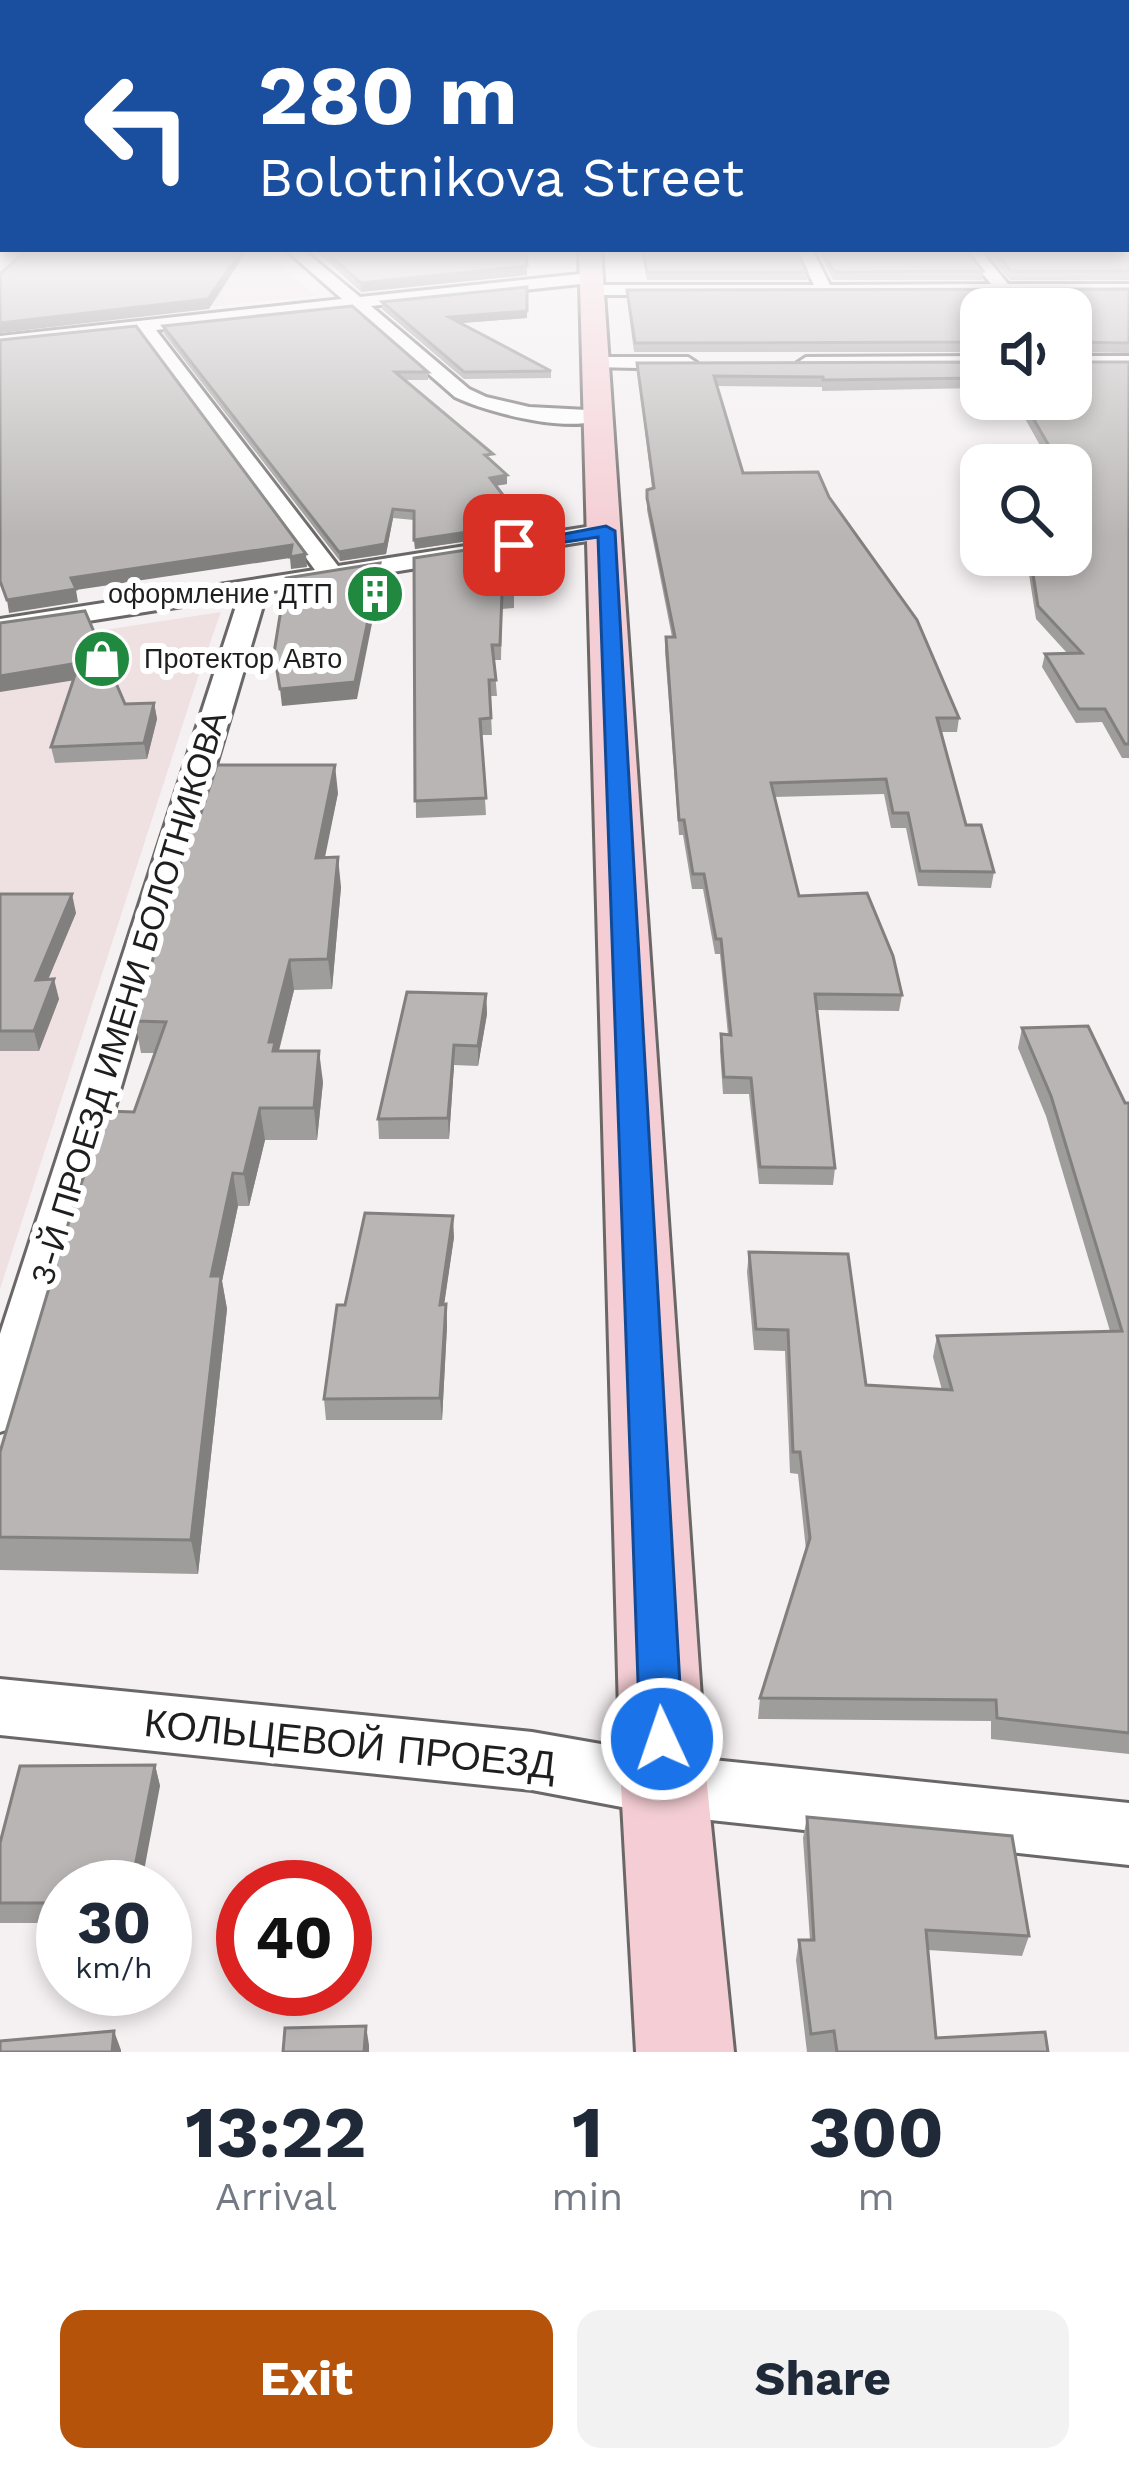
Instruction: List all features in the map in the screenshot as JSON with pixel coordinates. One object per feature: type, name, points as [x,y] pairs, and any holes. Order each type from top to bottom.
[{"type":"street","points":[[157,344],[330,573]]},
{"type":"street","points":[[405,344],[462,394],[483,406],[524,415],[598,389],[710,363]]},
{"type":"street","points":[[595,344],[664,1785],[685,2052]]},
{"type":"street","points":[[778,363],[960,362]]},
{"type":"street","points":[[1092,362],[1129,362]]},
{"type":"street","points":[[0,627],[606,531]]},
{"type":"street","name":"3-Й ПРОЕЗД ИМЕНИ БОЛОТНИКОВА","points":[[0,1412],[256,585]]},
{"type":"street","name":"КОЛЬЦЕВОЙ ПРОЕЗД","points":[[0,1707],[532,1761],[664,1785],[1129,1834]]},
{"type":"shaded area","points":[[221,612],[200,671],[0,1289],[0,646]]},
{"type":"building","points":[[0,344],[149,344],[306,554],[290,557],[292,545],[71,578],[76,589],[7,600],[0,581]]},
{"type":"building","points":[[177,344],[395,344],[428,372],[395,372],[493,454],[485,455],[507,475],[490,478],[519,516],[499,518],[501,527],[414,540],[414,511],[393,509],[385,544],[339,552]]},
{"type":"building","points":[[431,344],[500,344],[551,371],[464,372]]},
{"type":"building","points":[[960,362],[960,378],[714,376],[743,473],[818,472],[829,497],[917,620],[959,718],[937,718],[966,825],[981,825],[994,872],[920,871],[908,813],[893,813],[886,779],[771,783],[799,896],[867,893],[893,956],[902,995],[815,994],[835,1168],[760,1167],[751,1078],[724,1077],[721,1034],[731,1035],[721,939],[716,939],[704,874],[693,874],[684,820],[679,820],[666,637],[675,637],[647,498],[647,490],[654,488],[637,363]]},
{"type":"building","points":[[1092,362],[1129,362],[1129,744],[1105,709],[1079,709],[1045,654],[1082,653],[1038,606],[1033,576],[1092,576],[1092,444],[1048,444],[1034,420],[1092,420]]},
{"type":"building","points":[[505,544],[514,593],[502,594],[500,645],[492,645],[496,680],[489,680],[491,718],[480,719],[486,798],[415,801],[414,558]]},
{"type":"building","points":[[380,563],[355,682],[280,689],[274,653],[286,578]]},
{"type":"building","points":[[85,611],[125,704],[154,703],[144,743],[51,747],[79,663],[0,676],[0,623]]},
{"type":"building","points":[[217,765],[335,765],[316,858],[338,857],[328,959],[290,960],[269,1042],[275,1042],[273,1051],[319,1051],[314,1108],[260,1108],[244,1174],[233,1173],[211,1276],[221,1276],[191,1540],[0,1537],[0,1452],[107,1111],[134,1112],[166,1022],[135,1021],[195,813],[201,813]]},
{"type":"building","points":[[0,894],[72,894],[36,980],[54,979],[34,1031],[0,1031]]},
{"type":"building","points":[[407,992],[486,994],[478,1046],[454,1045],[448,1118],[378,1119]]},
{"type":"building","points":[[1088,1026],[1129,1103],[1129,1733],[997,1718],[996,1700],[760,1698],[810,1538],[800,1452],[793,1452],[788,1330],[756,1329],[749,1252],[848,1254],[866,1385],[952,1390],[937,1336],[1122,1331],[1051,1096],[1022,1028]]},
{"type":"building","points":[[365,1213],[453,1216],[440,1305],[446,1304],[440,1398],[324,1399],[337,1305],[345,1305]]},
{"type":"building","points":[[155,1765],[136,1860],[36,1860],[36,1903],[0,1903],[0,1843],[20,1766]]},
{"type":"building","points":[[807,1817],[1012,1836],[1029,1936],[926,1930],[936,2038],[1045,2032],[1048,2052],[837,2052],[834,2031],[811,2034],[799,1940],[814,1940]]},
{"type":"building","points":[[366,2026],[364,2052],[283,2052],[285,2028]]},
{"type":"building","points":[[114,2031],[112,2052],[0,2052],[0,2041]]},
{"type":"place","name":"оформление ДТП","points":[[375,594]]},
{"type":"place","name":"Протектор Авто","points":[[102,659]]},
{"type":"route","points":[[514,545],[606,531],[662,1739]]}]
